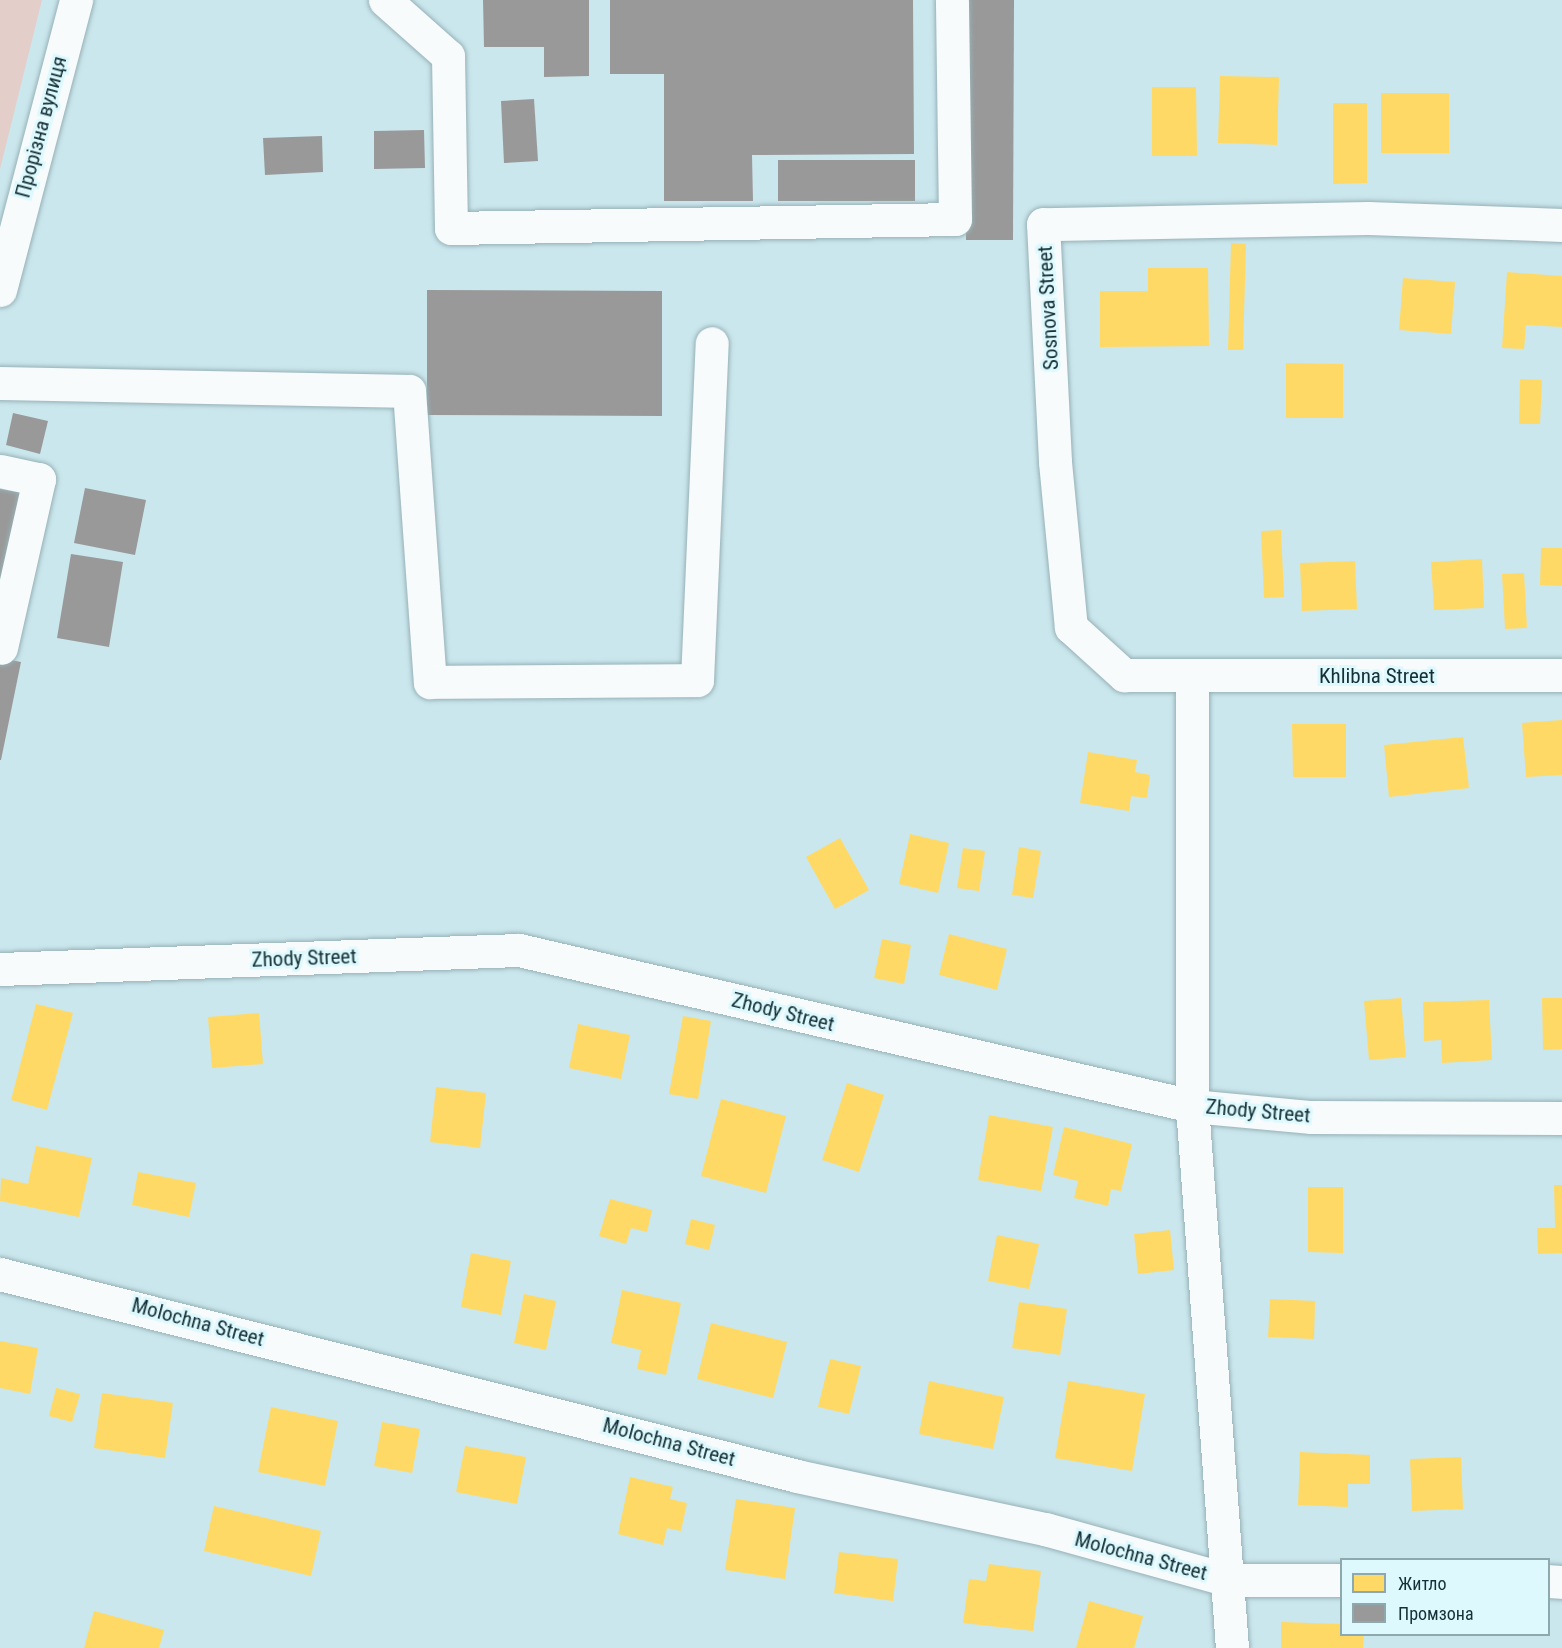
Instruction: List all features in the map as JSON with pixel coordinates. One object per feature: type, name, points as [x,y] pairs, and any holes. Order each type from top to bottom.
[{"type":"street","name":"Прорізна вулиця","points":[[0,290],[76,0]]},
{"type":"street","points":[[385,0],[448,56],[451,228],[955,219],[952,0]]},
{"type":"street","name":"Sosnova Street","points":[[1192,678],[1124,675],[1071,627],[1055,462],[1043,224],[1368,218],[1562,225]]},
{"type":"street","points":[[0,382],[409,391],[430,682],[697,680],[712,343]]},
{"type":"street","points":[[0,471],[39,479],[1,648]]},
{"type":"street","name":"Khlibna Street","points":[[1192,678],[1562,675]]},
{"type":"street","points":[[1192,678],[1192,1106],[1233,1648]]},
{"type":"street","name":"Zhody Street","points":[[0,969],[519,950],[1192,1106],[1311,1116],[1562,1118]]},
{"type":"street","name":"Molochna Street","points":[[0,1274],[797,1476],[1045,1529],[1228,1580],[1340,1580]]},
{"type":"shaded area","points":[[0,0],[42,0],[0,169]]},
{"type":"building: Житло","points":[[1220,76],[1279,77],[1277,145],[1218,143]]},
{"type":"building: Житло","points":[[1152,87],[1196,87],[1197,156],[1152,156]]},
{"type":"building: Житло","points":[[1381,93],[1449,93],[1449,153],[1381,153]]},
{"type":"building: Житло","points":[[1333,103],[1367,103],[1367,183],[1333,184]]},
{"type":"building: Житло","points":[[1231,243],[1246,244],[1243,350],[1228,350]]},
{"type":"building: Житло","points":[[1148,268],[1208,268],[1209,346],[1100,347],[1100,291],[1148,291]]},
{"type":"building: Житло","points":[[1507,272],[1562,276],[1562,327],[1526,325],[1524,349],[1502,348]]},
{"type":"building: Житло","points":[[1403,278],[1455,282],[1451,334],[1399,330]]},
{"type":"building: Житло","points":[[1286,363],[1343,364],[1343,418],[1286,418]]},
{"type":"building: Житло","points":[[1520,379],[1542,380],[1540,424],[1519,424]]},
{"type":"building: Житло","points":[[1281,530],[1284,597],[1264,598],[1261,531]]},
{"type":"building: Житло","points":[[1541,548],[1562,548],[1562,586],[1540,585]]},
{"type":"building: Житло","points":[[1482,559],[1484,608],[1434,610],[1431,562]]},
{"type":"building: Житло","points":[[1355,561],[1357,609],[1302,611],[1300,563]]},
{"type":"building: Житло","points":[[1524,573],[1527,628],[1505,629],[1502,574]]},
{"type":"building: Житло","points":[[1562,720],[1562,775],[1526,777],[1522,723]]},
{"type":"building: Житло","points":[[1292,724],[1346,724],[1346,777],[1293,777]]},
{"type":"building: Житло","points":[[1463,737],[1469,788],[1389,797],[1384,745]]},
{"type":"building: Житло","points":[[1088,752],[1137,760],[1135,772],[1150,775],[1147,798],[1131,796],[1129,811],[1080,803]]},
{"type":"building: Житло","points":[[910,834],[949,843],[938,893],[899,884]]},
{"type":"building: Житло","points":[[840,838],[869,890],[835,909],[806,857]]},
{"type":"building: Житло","points":[[1019,847],[1041,851],[1033,898],[1012,895]]},
{"type":"building: Житло","points":[[963,848],[985,851],[979,891],[957,888]]},
{"type":"building: Житло","points":[[949,934],[1007,949],[997,990],[939,975]]},
{"type":"building: Житло","points":[[882,939],[911,945],[904,984],[874,978]]},
{"type":"building: Житло","points":[[1401,998],[1406,1057],[1369,1060],[1364,1001]]},
{"type":"building: Житло","points":[[1542,998],[1562,998],[1562,1049],[1543,1050]]},
{"type":"building: Житло","points":[[1489,1000],[1492,1060],[1442,1063],[1441,1040],[1424,1041],[1423,1002]]},
{"type":"building: Житло","points":[[36,1004],[73,1013],[47,1110],[11,1100]]},
{"type":"building: Житло","points":[[259,1013],[263,1064],[212,1068],[208,1017]]},
{"type":"building: Житло","points":[[683,1016],[711,1021],[698,1099],[669,1094]]},
{"type":"building: Житло","points":[[578,1024],[630,1035],[621,1079],[569,1068]]},
{"type":"building: Житло","points":[[847,1083],[884,1095],[859,1172],[822,1160]]},
{"type":"building: Житло","points":[[436,1087],[486,1093],[480,1148],[430,1142]]},
{"type":"building: Житло","points":[[721,1099],[786,1116],[766,1193],[701,1176]]},
{"type":"building: Житло","points":[[989,1115],[1053,1127],[1041,1191],[978,1180]]},
{"type":"building: Житло","points":[[1064,1127],[1132,1144],[1121,1191],[1111,1189],[1108,1206],[1074,1198],[1078,1181],[1053,1175]]},
{"type":"building: Житло","points":[[36,1146],[92,1158],[79,1217],[0,1201],[1,1178],[28,1184]]},
{"type":"building: Житло","points":[[138,1172],[196,1183],[189,1217],[132,1205]]},
{"type":"building: Житло","points":[[1554,1185],[1562,1185],[1562,1253],[1538,1254],[1537,1228],[1555,1228]]},
{"type":"building: Житло","points":[[1308,1187],[1343,1187],[1343,1253],[1308,1252]]},
{"type":"building: Житло","points":[[610,1199],[652,1210],[647,1232],[631,1228],[626,1244],[599,1236]]},
{"type":"building: Житло","points":[[691,1219],[715,1225],[709,1250],[685,1244]]},
{"type":"building: Житло","points":[[1170,1230],[1174,1270],[1138,1274],[1134,1234]]},
{"type":"building: Житло","points":[[997,1235],[1039,1244],[1029,1289],[988,1281]]},
{"type":"building: Житло","points":[[471,1253],[511,1261],[501,1315],[461,1307]]},
{"type":"building: Житло","points":[[622,1290],[681,1303],[666,1375],[637,1369],[641,1350],[611,1343]]},
{"type":"building: Житло","points":[[524,1294],[556,1301],[546,1350],[514,1343]]},
{"type":"building: Житло","points":[[1270,1299],[1315,1301],[1314,1339],[1268,1337]]},
{"type":"building: Житло","points":[[1019,1302],[1067,1309],[1060,1355],[1012,1348]]},
{"type":"building: Житло","points":[[711,1323],[787,1342],[773,1398],[697,1379]]},
{"type":"building: Житло","points":[[0,1341],[38,1348],[30,1394],[0,1388]]},
{"type":"building: Житло","points":[[830,1359],[861,1366],[849,1414],[818,1407]]},
{"type":"building: Житло","points":[[929,1381],[1004,1397],[993,1449],[919,1434]]},
{"type":"building: Житло","points":[[1068,1381],[1145,1394],[1132,1471],[1055,1458]]},
{"type":"building: Житло","points":[[56,1388],[80,1394],[72,1422],[49,1416]]},
{"type":"building: Житло","points":[[102,1393],[173,1403],[165,1458],[94,1448]]},
{"type":"building: Житло","points":[[271,1407],[338,1421],[325,1486],[258,1472]]},
{"type":"building: Житло","points":[[382,1422],[420,1429],[412,1473],[374,1466]]},
{"type":"building: Житло","points":[[465,1446],[526,1457],[517,1504],[456,1492]]},
{"type":"building: Житло","points":[[1300,1452],[1370,1455],[1370,1484],[1348,1484],[1348,1507],[1298,1505]]},
{"type":"building: Житло","points":[[1461,1457],[1463,1509],[1412,1511],[1410,1459]]},
{"type":"building: Житло","points":[[630,1477],[673,1487],[670,1499],[687,1503],[681,1531],[667,1528],[663,1545],[618,1534]]},
{"type":"building: Житло","points":[[736,1499],[795,1508],[785,1579],[725,1570]]},
{"type":"building: Житло","points":[[214,1506],[321,1531],[311,1576],[204,1551]]},
{"type":"building: Житло","points":[[839,1552],[898,1559],[893,1601],[834,1593]]},
{"type":"building: Житло","points":[[989,1564],[1041,1571],[1033,1631],[963,1623],[969,1579],[986,1581]]},
{"type":"building: Житло","points":[[1089,1601],[1143,1616],[1134,1648],[1076,1648]]},
{"type":"building: Житло","points":[[94,1611],[164,1630],[159,1648],[84,1648]]},
{"type":"building: Житло","points":[[1281,1622],[1340,1624],[1340,1636],[1364,1636],[1363,1648],[1281,1648]]},
{"type":"building: Промзона","points":[[483,0],[589,0],[589,76],[544,77],[544,47],[484,47]]},
{"type":"building: Промзона","points":[[610,0],[913,0],[914,154],[752,155],[753,201],[664,201],[664,74],[610,74]]},
{"type":"building: Промзона","points":[[967,0],[1014,0],[1013,240],[966,240]]},
{"type":"building: Промзона","points":[[534,99],[538,161],[504,163],[501,101]]},
{"type":"building: Промзона","points":[[424,130],[425,168],[374,169],[374,131]]},
{"type":"building: Промзона","points":[[322,136],[323,172],[265,175],[263,138]]},
{"type":"building: Промзона","points":[[778,160],[915,160],[915,201],[778,201]]},
{"type":"building: Промзона","points":[[427,290],[662,291],[662,416],[427,415]]},
{"type":"building: Промзона","points":[[13,413],[48,421],[40,454],[6,445]]},
{"type":"building: Промзона","points":[[85,488],[146,500],[135,555],[74,543]]},
{"type":"building: Промзона","points":[[0,489],[27,494],[0,621]]},
{"type":"building: Промзона","points":[[71,554],[123,562],[109,647],[57,638]]},
{"type":"building: Промзона","points":[[0,658],[21,662],[1,760],[0,760]]}]
